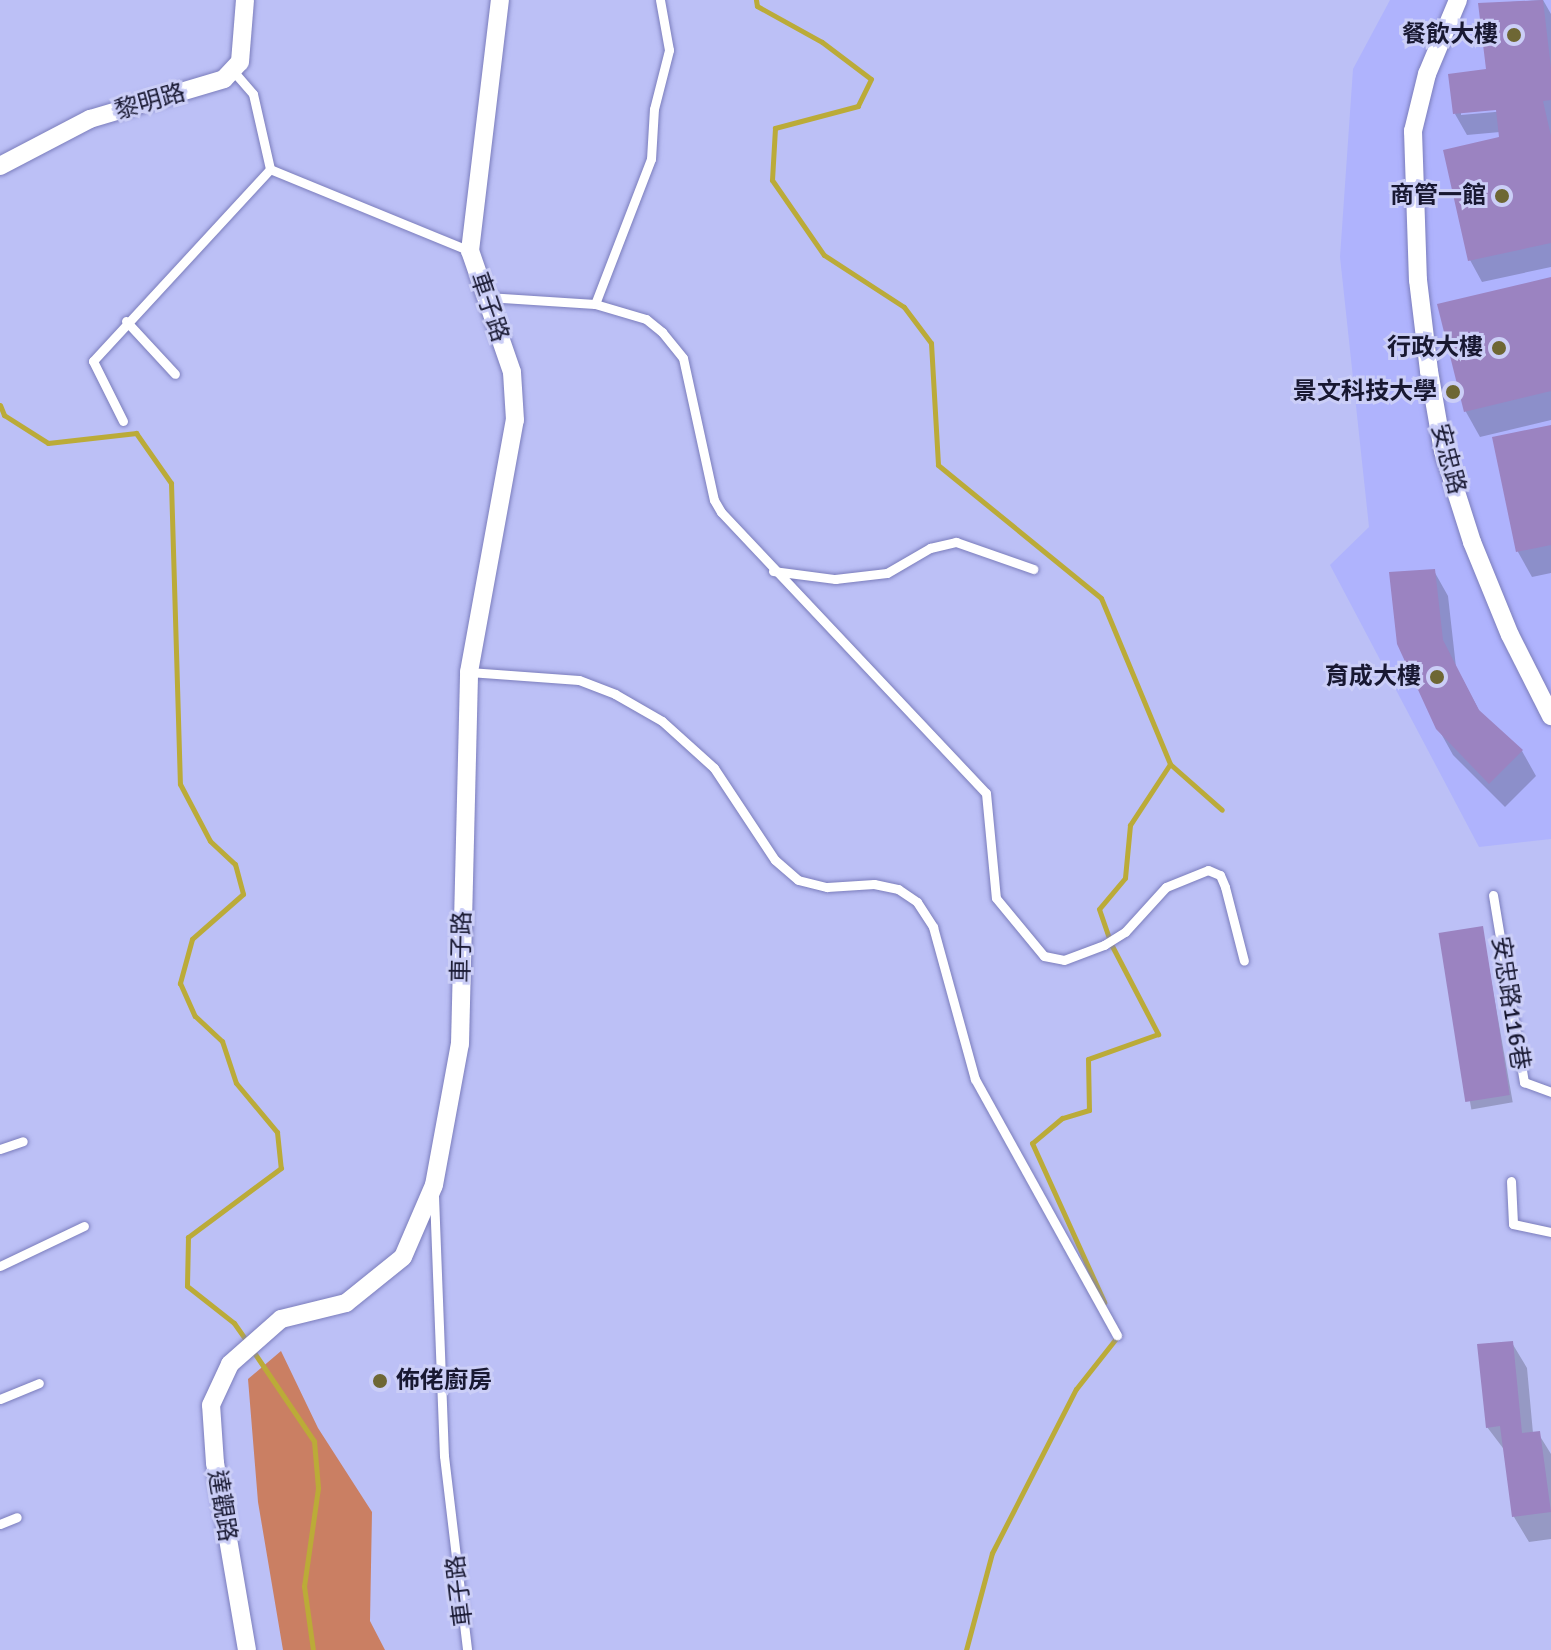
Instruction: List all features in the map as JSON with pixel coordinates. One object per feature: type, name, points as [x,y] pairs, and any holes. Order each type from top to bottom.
[{"type":"street","points":[[234,72],[245,0]]},
{"type":"street","name":"車子路","points":[[434,1185],[460,1044],[469,672],[515,420],[512,372],[470,251],[500,0]]},
{"type":"street","name":"安忠路","points":[[1458,0],[1427,74],[1413,131],[1418,280],[1429,371],[1443,451],[1472,542],[1510,635],[1551,716]]},
{"type":"street","name":"黎明路","points":[[0,166],[90,119],[212,84],[234,72]]},
{"type":"street","name":"達觀路","points":[[247,1650],[215,1463],[211,1405],[230,1364],[281,1319],[346,1303],[364,1293],[403,1257],[434,1185]]},
{"type":"lane","points":[[595,304],[651,159],[654,109],[669,50],[660,0]]},
{"type":"lane","points":[[123,421],[93,361],[126,321],[270,169],[253,94],[234,72]]},
{"type":"lane","name":"車子路","points":[[270,169],[470,251]]},
{"type":"lane","points":[[487,297],[595,304],[646,319],[683,358],[714,500],[772,571],[986,793],[996,898],[1044,956],[1064,960],[1104,945],[1125,932],[1166,887],[1208,870],[1220,875],[1225,887],[1244,961]]},
{"type":"lane","points":[[126,321],[175,374]]},
{"type":"lane","points":[[772,571],[835,579],[887,573],[930,548],[956,542],[1033,569]]},
{"type":"lane","points":[[469,672],[579,680],[615,694],[662,721],[714,768],[775,860],[798,880],[827,887],[874,884],[898,889],[917,902],[933,927],[975,1079],[1117,1335]]},
{"type":"lane","name":"安忠路116巷","points":[[1493,895],[1524,1082],[1551,1092]]},
{"type":"lane","points":[[0,1149],[23,1141]]},
{"type":"lane","points":[[1511,1181],[1513,1224],[1551,1232]]},
{"type":"lane","name":"車子路","points":[[434,1185],[444,1456],[467,1650]]},
{"type":"lane","points":[[0,1266],[84,1226]]},
{"type":"lane","points":[[0,1399],[39,1383]]},
{"type":"lane","points":[[0,1524],[17,1517]]},
{"type":"shaded area","name":"景文科技大學","points":[[1390,0],[1551,0],[1551,839],[1479,847],[1330,565],[1369,527],[1340,257],[1353,69]]},
{"type":"shaded area","points":[[281,1351],[318,1428],[372,1512],[370,1621],[385,1650],[283,1650],[258,1502],[248,1379]]},
{"type":"building","points":[[1543,0],[1551,68],[1551,100],[1543,101],[1551,136],[1551,243],[1468,261],[1443,150],[1499,137],[1496,110],[1453,114],[1448,74],[1486,69],[1478,3]]},
{"type":"building","name":"行政大樓","points":[[1551,277],[1551,391],[1464,412],[1437,304]]},
{"type":"building","points":[[1551,425],[1551,545],[1516,552],[1492,437]]},
{"type":"building","name":"育成大樓","points":[[1435,569],[1443,640],[1479,710],[1523,750],[1489,784],[1436,729],[1397,644],[1389,572]]},
{"type":"building","points":[[1483,926],[1510,1095],[1465,1102],[1439,933]]},
{"type":"building","points":[[1513,1341],[1522,1433],[1540,1431],[1551,1512],[1512,1517],[1500,1426],[1486,1428],[1477,1344]]},
{"type":"waterway","points":[[756,0],[757,6],[822,42],[871,79],[858,106],[775,128],[772,180],[824,255],[904,307],[931,343],[938,465],[1101,598],[1170,764],[1130,825],[1125,878],[1099,909],[1111,944],[1158,1034],[1088,1059],[1089,1110],[1062,1118],[1032,1143],[1104,1302]]},
{"type":"waterway","points":[[0,405],[4,415],[48,443],[136,433],[171,483],[180,784],[210,841],[235,864],[243,894],[192,939],[180,983],[195,1016],[222,1041],[236,1083],[277,1132],[281,1168],[188,1237],[187,1286],[234,1323],[248,1343]]},
{"type":"waterway","points":[[1170,764],[1222,810]]},
{"type":"waterway","points":[[966,1650],[992,1553],[1076,1389],[1117,1337]]},
{"type":"waterway","points":[[253,1351],[314,1441],[318,1488],[304,1586],[313,1650]]},
{"type":"place","name":"餐飲大樓","points":[[1514,35]]},
{"type":"place","name":"商管一館","points":[[1502,196]]},
{"type":"place","name":"行政大樓","points":[[1499,348]]},
{"type":"place","name":"景文科技大學","points":[[1453,392]]},
{"type":"place","name":"育成大樓","points":[[1437,677]]},
{"type":"place","name":"佈佬廚房","points":[[380,1381]]}]
